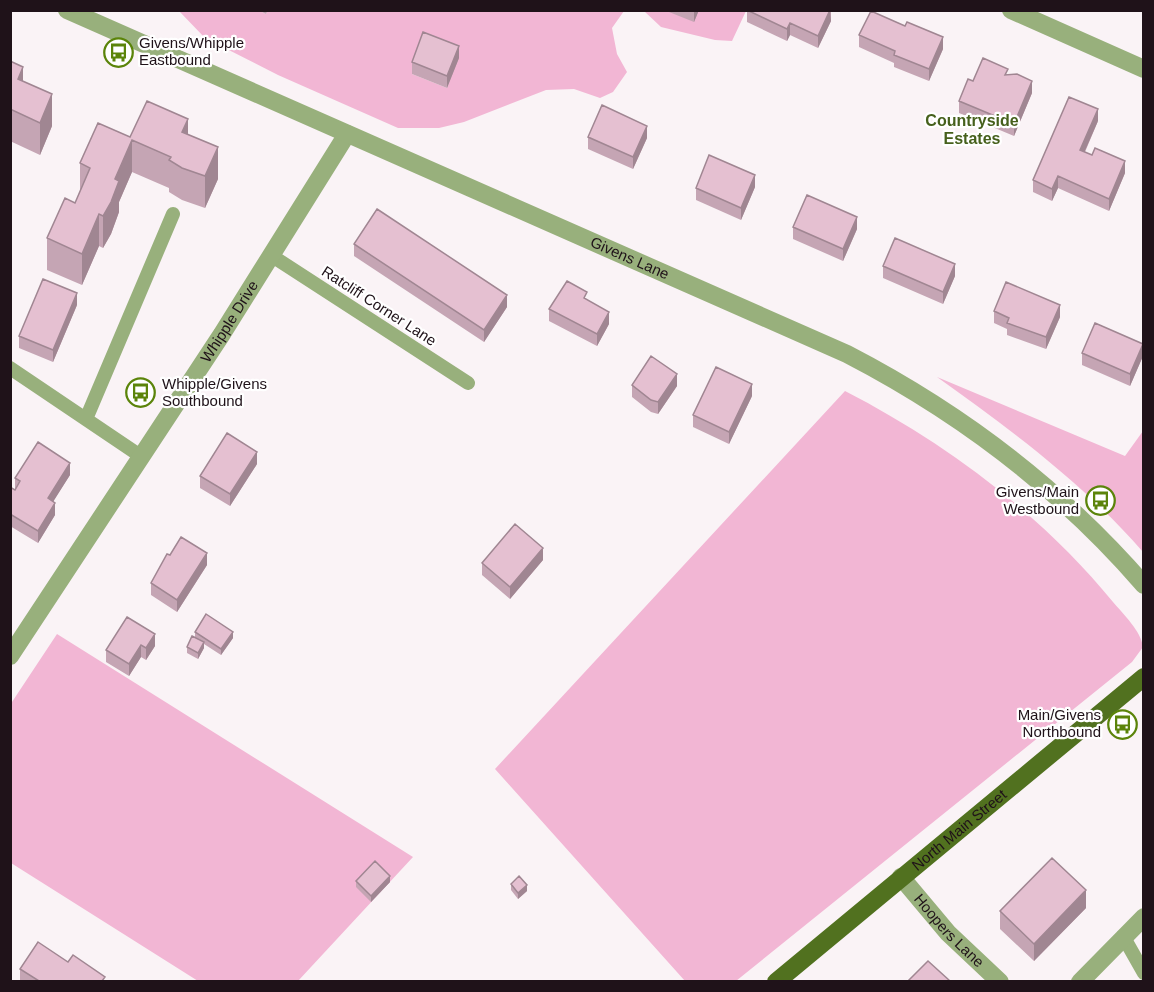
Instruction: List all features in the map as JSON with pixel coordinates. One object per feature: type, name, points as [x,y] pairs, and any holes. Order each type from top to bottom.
[{"type":"main road","name":"North Main Street","points":[[776,981],[1143,677]]},
{"type":"street","name":"Givens Lane","points":[[66,10],[847,354],[891,377],[945,409],[1013,458],[1070,507],[1143,585]]},
{"type":"street","points":[[1011,10],[1143,69]]},
{"type":"street","name":"Whipple Drive","points":[[10,656],[272,256],[347,134]]},
{"type":"street","name":"Hoopers Lane","points":[[901,877],[948,933],[1000,981]]},
{"type":"street","points":[[1080,981],[1143,917]]},
{"type":"lane","points":[[86,419],[173,214]]},
{"type":"lane","name":"Ratcliff Corner Lane","points":[[272,256],[468,383]]},
{"type":"lane","points":[[10,368],[142,457]]},
{"type":"lane","points":[[1123,936],[1143,973]]},
{"type":"shaded area","points":[[258,10],[266,14],[268,10],[624,11],[612,28],[617,54],[627,72],[613,92],[600,98],[574,89],[546,90],[464,122],[439,128],[398,128],[278,75],[205,38],[179,11]],"holes":[[[458,58],[447,88],[412,74]]]},
{"type":"shaded area","points":[[644,11],[746,11],[732,41],[715,40],[661,27]]},
{"type":"shaded area","points":[[937,377],[1125,456],[1143,431],[1143,552],[1071,480],[1019,437]]},
{"type":"shaded area","points":[[845,391],[883,411],[955,457],[1023,510],[1085,570],[1131,623],[1143,647],[1132,662],[736,981],[685,981],[495,769]]},
{"type":"shaded area","points":[[57,634],[413,857],[298,981],[198,981],[11,863],[10,705]]},
{"type":"building","points":[[747,10],[830,10],[818,36],[790,23],[787,29]]},
{"type":"building","points":[[871,11],[905,26],[907,22],[943,37],[929,69],[894,55],[895,51],[859,35]]},
{"type":"building","points":[[423,32],[459,46],[447,76],[412,62]]},
{"type":"building","points":[[983,58],[1008,69],[1005,75],[1017,74],[1032,81],[1014,124],[959,101],[968,79],[973,81]]},
{"type":"building","points":[[10,61],[23,67],[18,79],[52,94],[40,123],[10,109]]},
{"type":"building","points":[[1069,97],[1098,109],[1080,150],[1092,155],[1095,148],[1125,161],[1109,199],[1058,176],[1052,189],[1033,180]]},
{"type":"building","points":[[147,101],[188,119],[182,132],[218,147],[205,176],[182,168],[169,160],[171,157],[132,140],[115,179],[119,181],[111,202],[103,216],[99,214],[82,254],[47,238],[65,198],[75,203],[90,168],[80,163],[98,123],[130,137]]},
{"type":"building","points":[[602,105],[647,126],[633,157],[588,137]]},
{"type":"building","points":[[709,155],[755,175],[741,208],[696,188]]},
{"type":"building","points":[[807,195],[857,217],[843,249],[793,227]]},
{"type":"building","points":[[377,209],[507,295],[484,330],[354,244]]},
{"type":"building","points":[[895,238],[955,264],[943,292],[883,266]]},
{"type":"building","points":[[43,279],[77,293],[53,350],[19,336]]},
{"type":"building","points":[[567,281],[587,292],[584,298],[609,312],[597,334],[549,309]]},
{"type":"building","points":[[1006,282],[1060,305],[1046,337],[1007,323],[1009,318],[994,311]]},
{"type":"building","points":[[1095,323],[1143,344],[1130,374],[1082,353]]},
{"type":"building","points":[[651,356],[677,374],[658,402],[651,400],[632,385]]},
{"type":"building","points":[[716,367],[752,384],[729,432],[693,415]]},
{"type":"building","points":[[227,433],[257,452],[230,494],[200,476]]},
{"type":"building","points":[[38,442],[70,463],[48,498],[55,503],[38,531],[10,514],[10,487],[15,490],[20,481],[15,478]]},
{"type":"building","points":[[515,524],[543,548],[510,587],[482,563]]},
{"type":"building","points":[[181,537],[207,553],[177,600],[151,583],[167,554],[170,555]]},
{"type":"building","points":[[206,614],[233,632],[221,649],[195,632]]},
{"type":"building","points":[[127,617],[155,634],[146,648],[141,645],[129,664],[106,650]]},
{"type":"building","points":[[192,636],[204,642],[198,653],[187,647]]},
{"type":"building","points":[[1052,858],[1086,890],[1034,944],[1000,911]]},
{"type":"building","points":[[375,861],[390,876],[371,896],[356,881]]},
{"type":"building","points":[[519,876],[527,885],[518,893],[511,884]]},
{"type":"building","points":[[38,942],[68,962],[73,955],[105,977],[102,981],[39,981],[20,969]]},
{"type":"building","points":[[928,961],[950,981],[908,981]]},
{"type":"place","name":"Givens/Whipple Eastbound","points":[[118,52]]},
{"type":"place","name":"Whipple/Givens Southbound","points":[[141,393]]},
{"type":"place","name":"Givens/Main Westbound","points":[[1100,501]]},
{"type":"place","name":"Main/Givens Northbound","points":[[1122,724]]},
{"type":"district","name":"Countryside Estates","points":[[972,129]]}]
